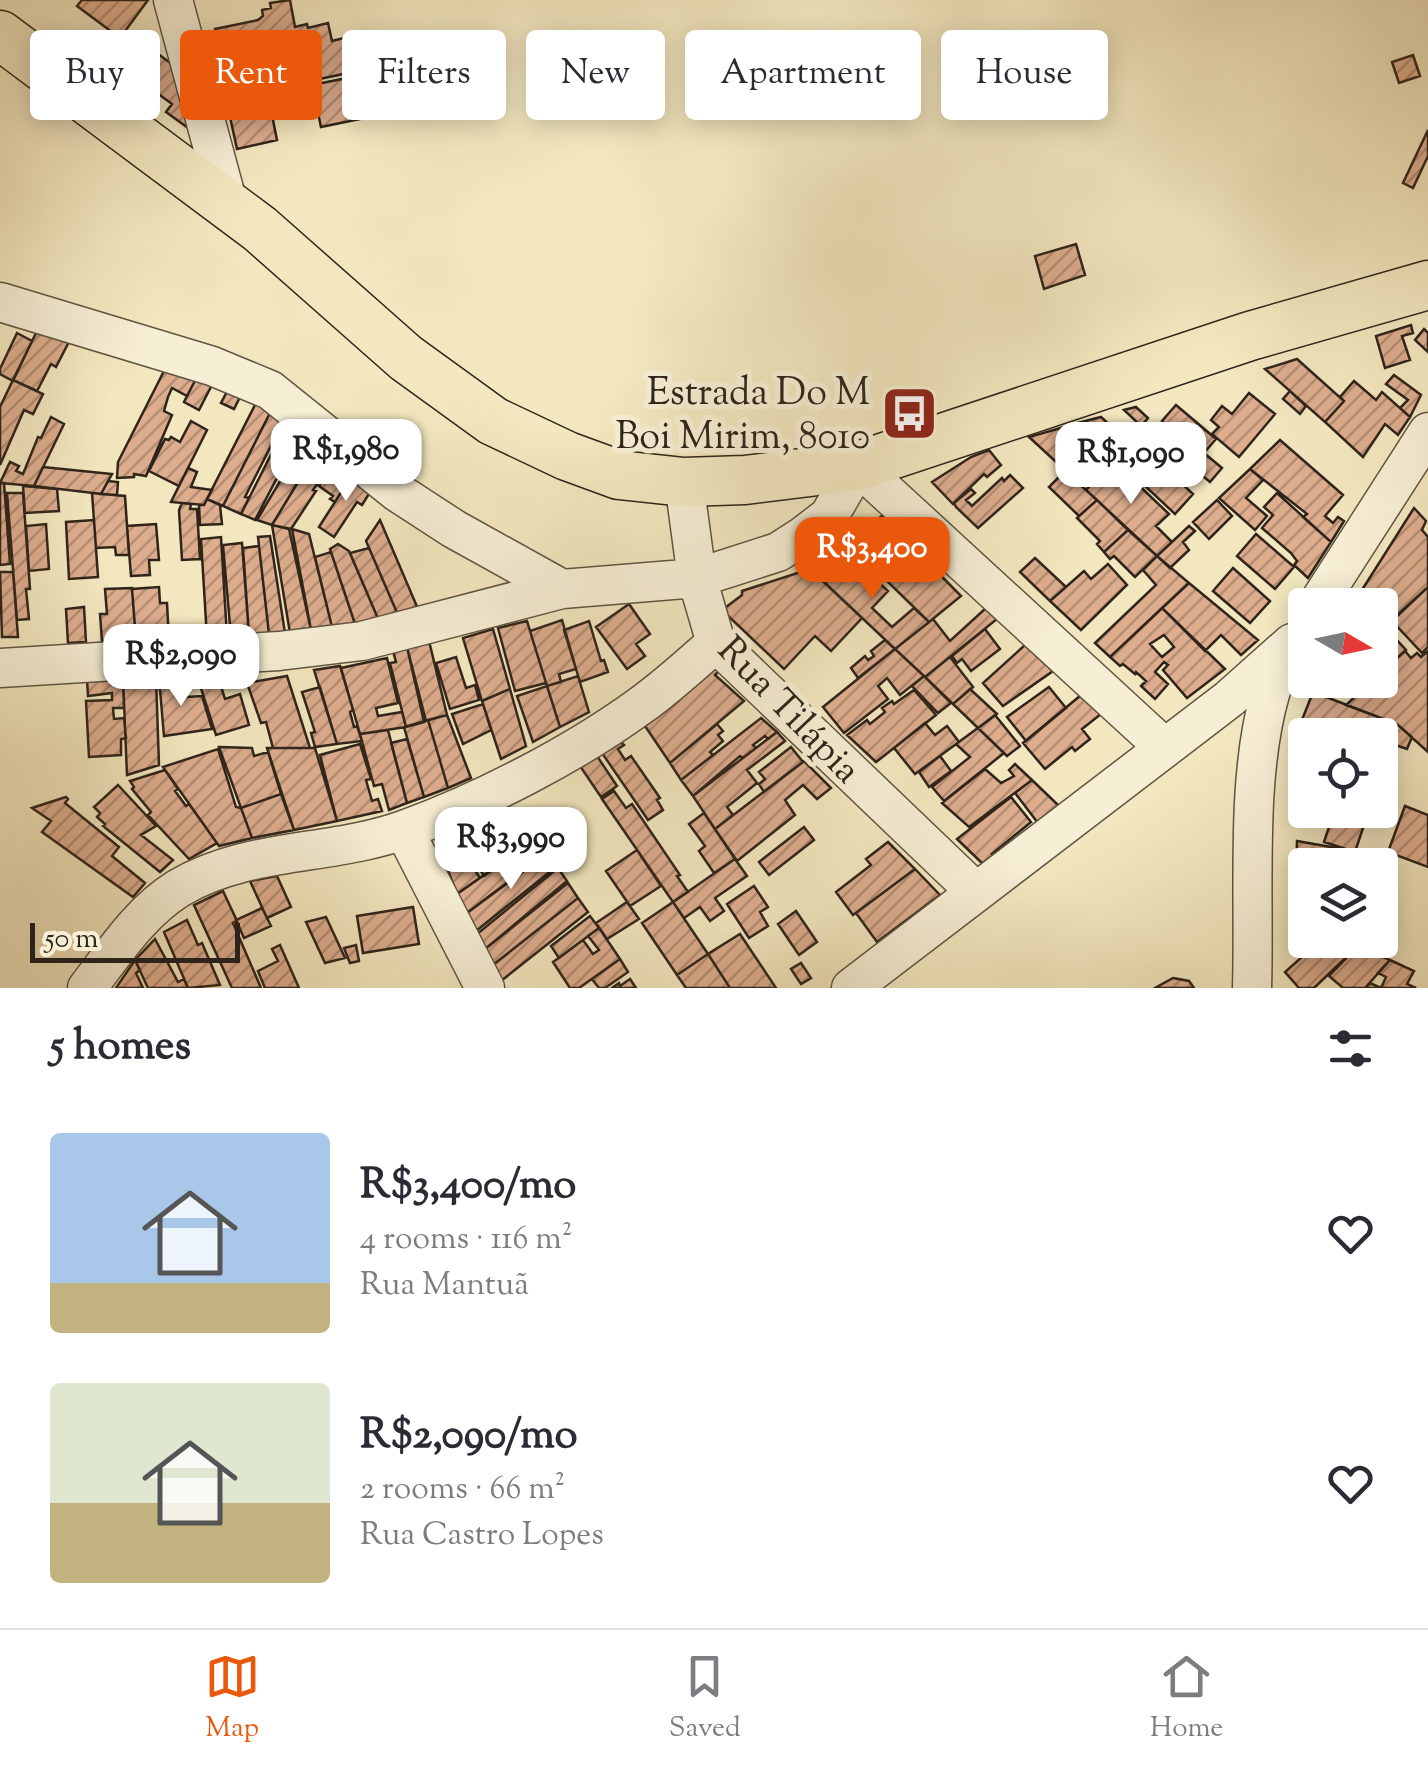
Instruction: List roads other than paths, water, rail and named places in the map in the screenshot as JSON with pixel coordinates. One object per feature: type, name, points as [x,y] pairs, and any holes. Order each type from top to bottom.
[{"type":"main road","points":[[0,35],[228,204],[406,358],[493,420],[566,456],[619,475],[684,482],[745,480],[858,466],[1250,336],[1428,285]]},
{"type":"street","points":[[174,0],[228,204]]},
{"type":"street","points":[[0,302],[212,366],[270,390],[397,492],[454,530],[562,589]]},
{"type":"street","points":[[1327,588],[1428,432]]},
{"type":"street","points":[[0,668],[278,651],[362,641],[562,589],[697,578],[778,552],[802,536],[829,516],[858,466],[1164,748]]},
{"type":"street","name":"Rua Tilápia","points":[[684,482],[697,578],[716,643],[976,892]]},
{"type":"street","points":[[87,988],[147,914],[177,889],[204,875],[240,864],[404,830],[563,755],[641,706],[716,643]]},
{"type":"street","points":[[851,988],[1229,699],[1288,643]]},
{"type":"street","points":[[1252,988],[1256,784],[1261,732],[1271,690],[1288,654]]},
{"type":"street","points":[[404,830],[485,988]]},
{"type":"place","name":"Estrada Do M Boi Mirim, 8010","points":[[909,413]]}]
